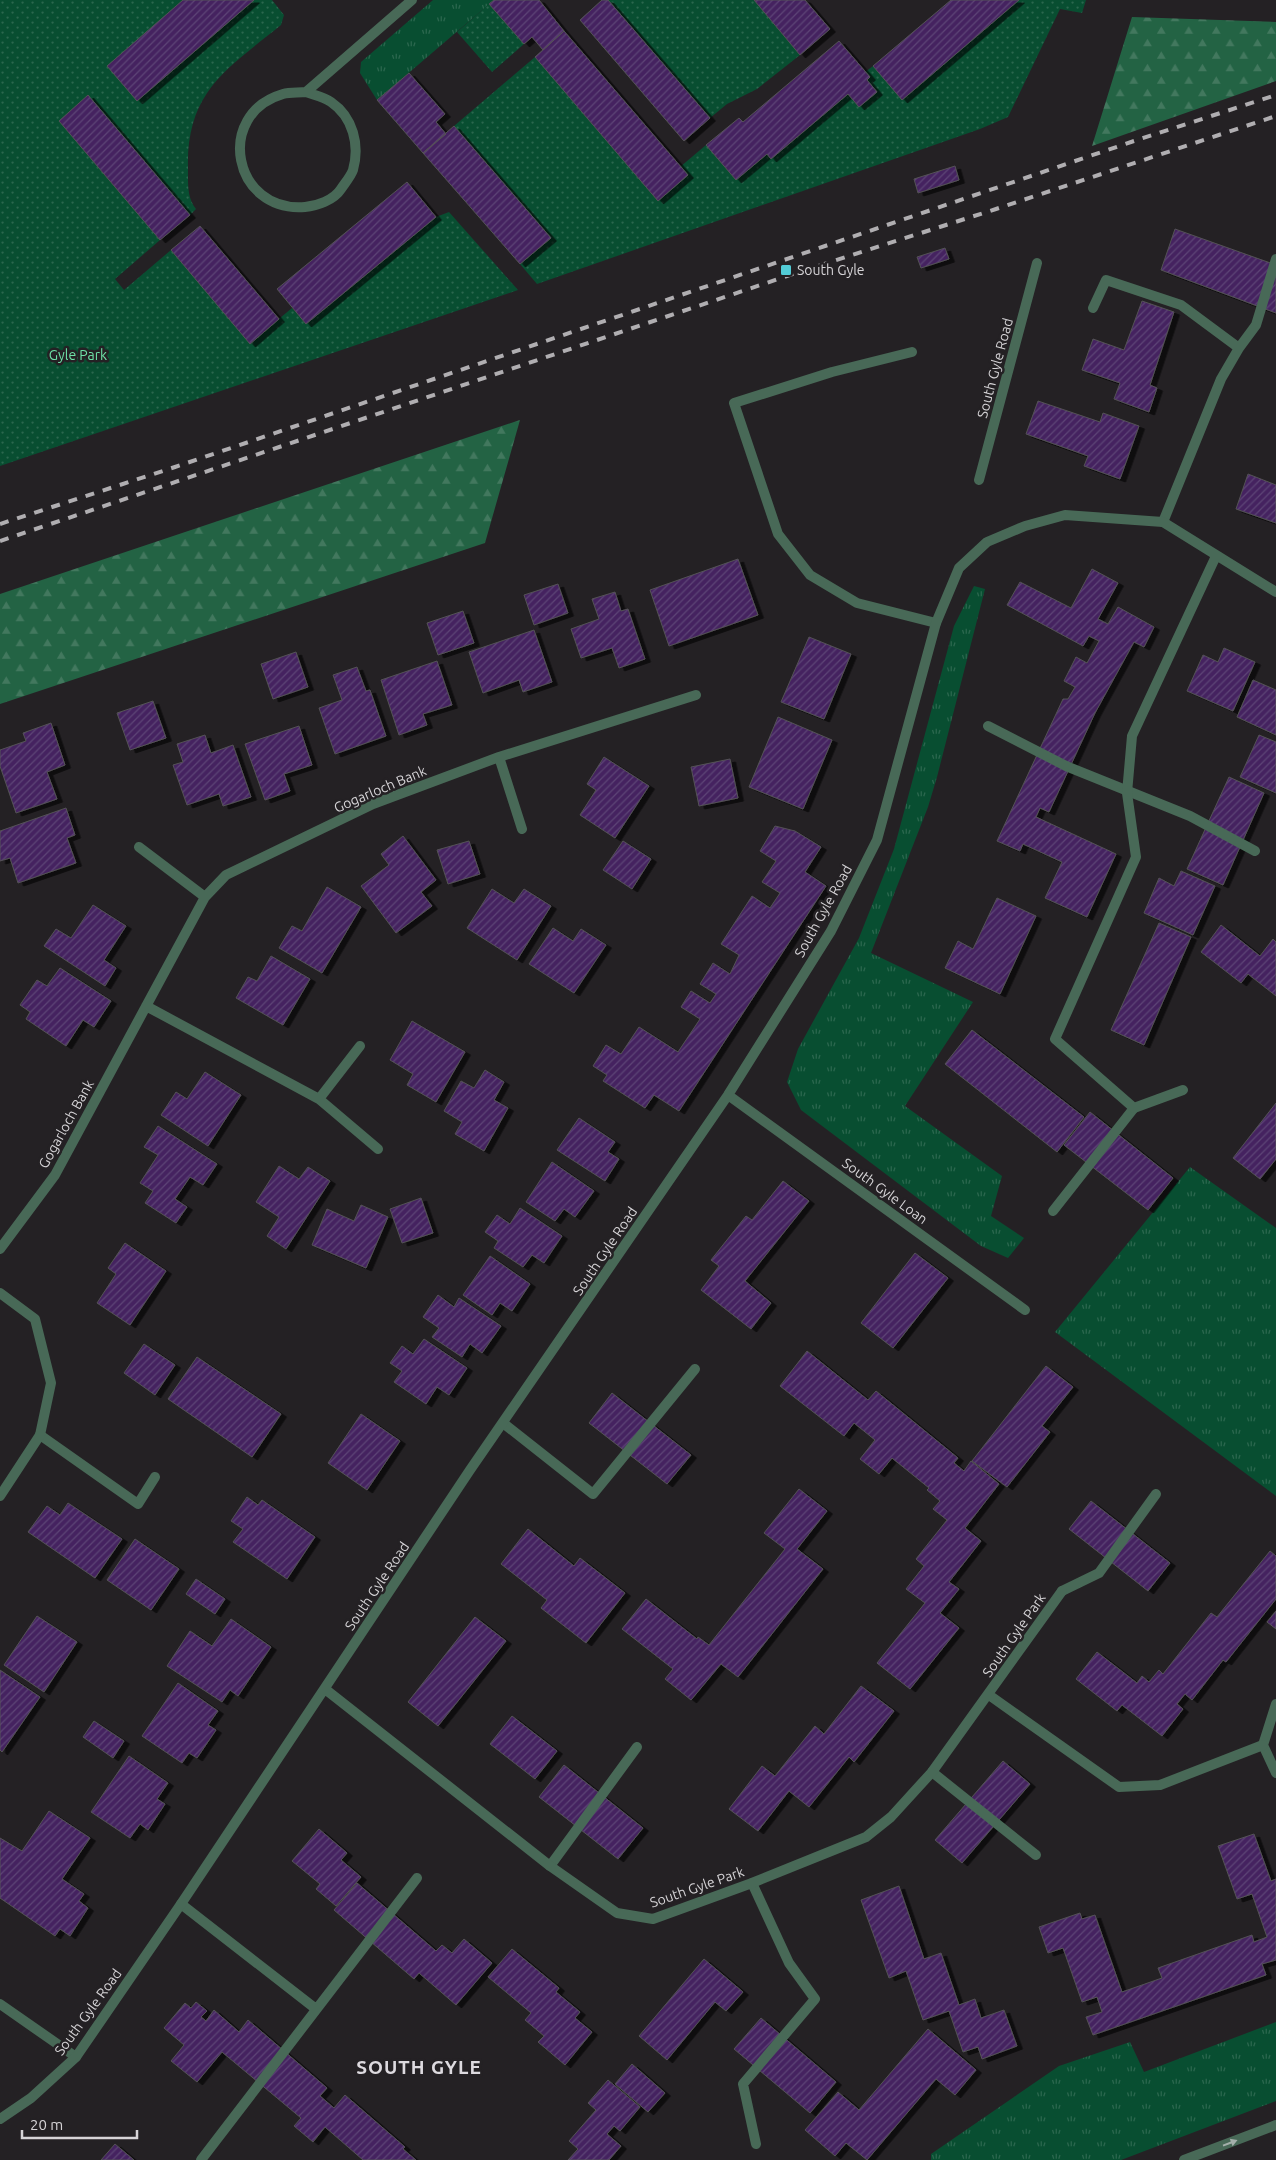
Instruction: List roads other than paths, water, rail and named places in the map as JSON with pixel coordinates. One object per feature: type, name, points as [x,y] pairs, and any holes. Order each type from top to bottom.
[{"type":"street","points":[[306,92],[330,101],[349,120],[356,145],[353,172],[338,193],[315,207],[289,209],[264,199],[247,180],[240,159],[240,138],[249,118],[264,102],[284,93],[306,92],[412,0]]},
{"type":"street","points":[[1276,259],[1256,325],[1220,379],[1163,522],[1276,592]]},
{"type":"street","name":"South Gyle Road","points":[[979,480],[1037,263]]},
{"type":"street","points":[[1094,308],[1106,280],[1181,305],[1239,348]]},
{"type":"street","points":[[912,352],[832,372],[734,403],[778,534],[810,574],[857,603],[936,623]]},
{"type":"street","name":"South Gyle Road","points":[[0,2119],[31,2098],[76,2057],[181,1904],[503,1423],[728,1094],[831,931],[877,840],[936,623],[959,568],[987,542],[1025,526],[1065,515],[1163,522]]},
{"type":"street","points":[[1134,1108],[1055,1039],[1136,857],[1127,793],[1132,736],[1216,556]]},
{"type":"street","name":"Gogarloch Bank","points":[[0,1249],[55,1175],[205,897],[226,875],[373,804],[499,757],[696,695]]},
{"type":"street","points":[[988,726],[1066,766],[1127,793],[1190,816],[1255,851]]},
{"type":"street","points":[[499,757],[522,829]]},
{"type":"street","points":[[139,847],[205,897]]},
{"type":"street","points":[[146,1006],[320,1099],[378,1149]]},
{"type":"street","points":[[320,1099],[360,1046]]},
{"type":"street","points":[[1053,1211],[1134,1108],[1183,1090]]},
{"type":"street","name":"South Gyle Loan","points":[[728,1094],[1025,1310]]},
{"type":"street","points":[[0,1294],[35,1319],[52,1383],[40,1435],[0,1496]]},
{"type":"street","points":[[503,1423],[593,1494],[695,1369]]},
{"type":"street","points":[[40,1435],[138,1504],[155,1477]]},
{"type":"street","name":"South Gyle Park","points":[[324,1689],[550,1866],[617,1913],[653,1919],[752,1883],[866,1837],[890,1817],[932,1772],[1062,1591],[1099,1573],[1156,1494]]},
{"type":"street","name":"South Gyle Park","points":[[989,1695],[1119,1787],[1160,1786],[1263,1745]]},
{"type":"street","points":[[1276,1704],[1263,1745],[1276,1773]]},
{"type":"street","points":[[550,1866],[637,1746]]},
{"type":"street","points":[[932,1772],[1036,1855]]},
{"type":"street","points":[[201,2160],[417,1878]]},
{"type":"street","points":[[752,1883],[789,1963],[815,1999],[743,2084],[756,2144]]},
{"type":"street","points":[[181,1904],[316,2009]]},
{"type":"street","points":[[0,2004],[76,2057]]},
{"type":"street","points":[[1184,2160],[1276,2125]]},
{"type":"railway","points":[[0,524],[175,467],[1134,141],[1276,95]]},
{"type":"railway","points":[[0,541],[799,272],[1276,116]]},
{"type":"place","name":"South Gyle","points":[[786,270]]},
{"type":"district","name":"SOUTH GYLE","points":[[419,2067]]},
{"type":"park label","name":"Gyle Park","points":[[78,355]]}]
